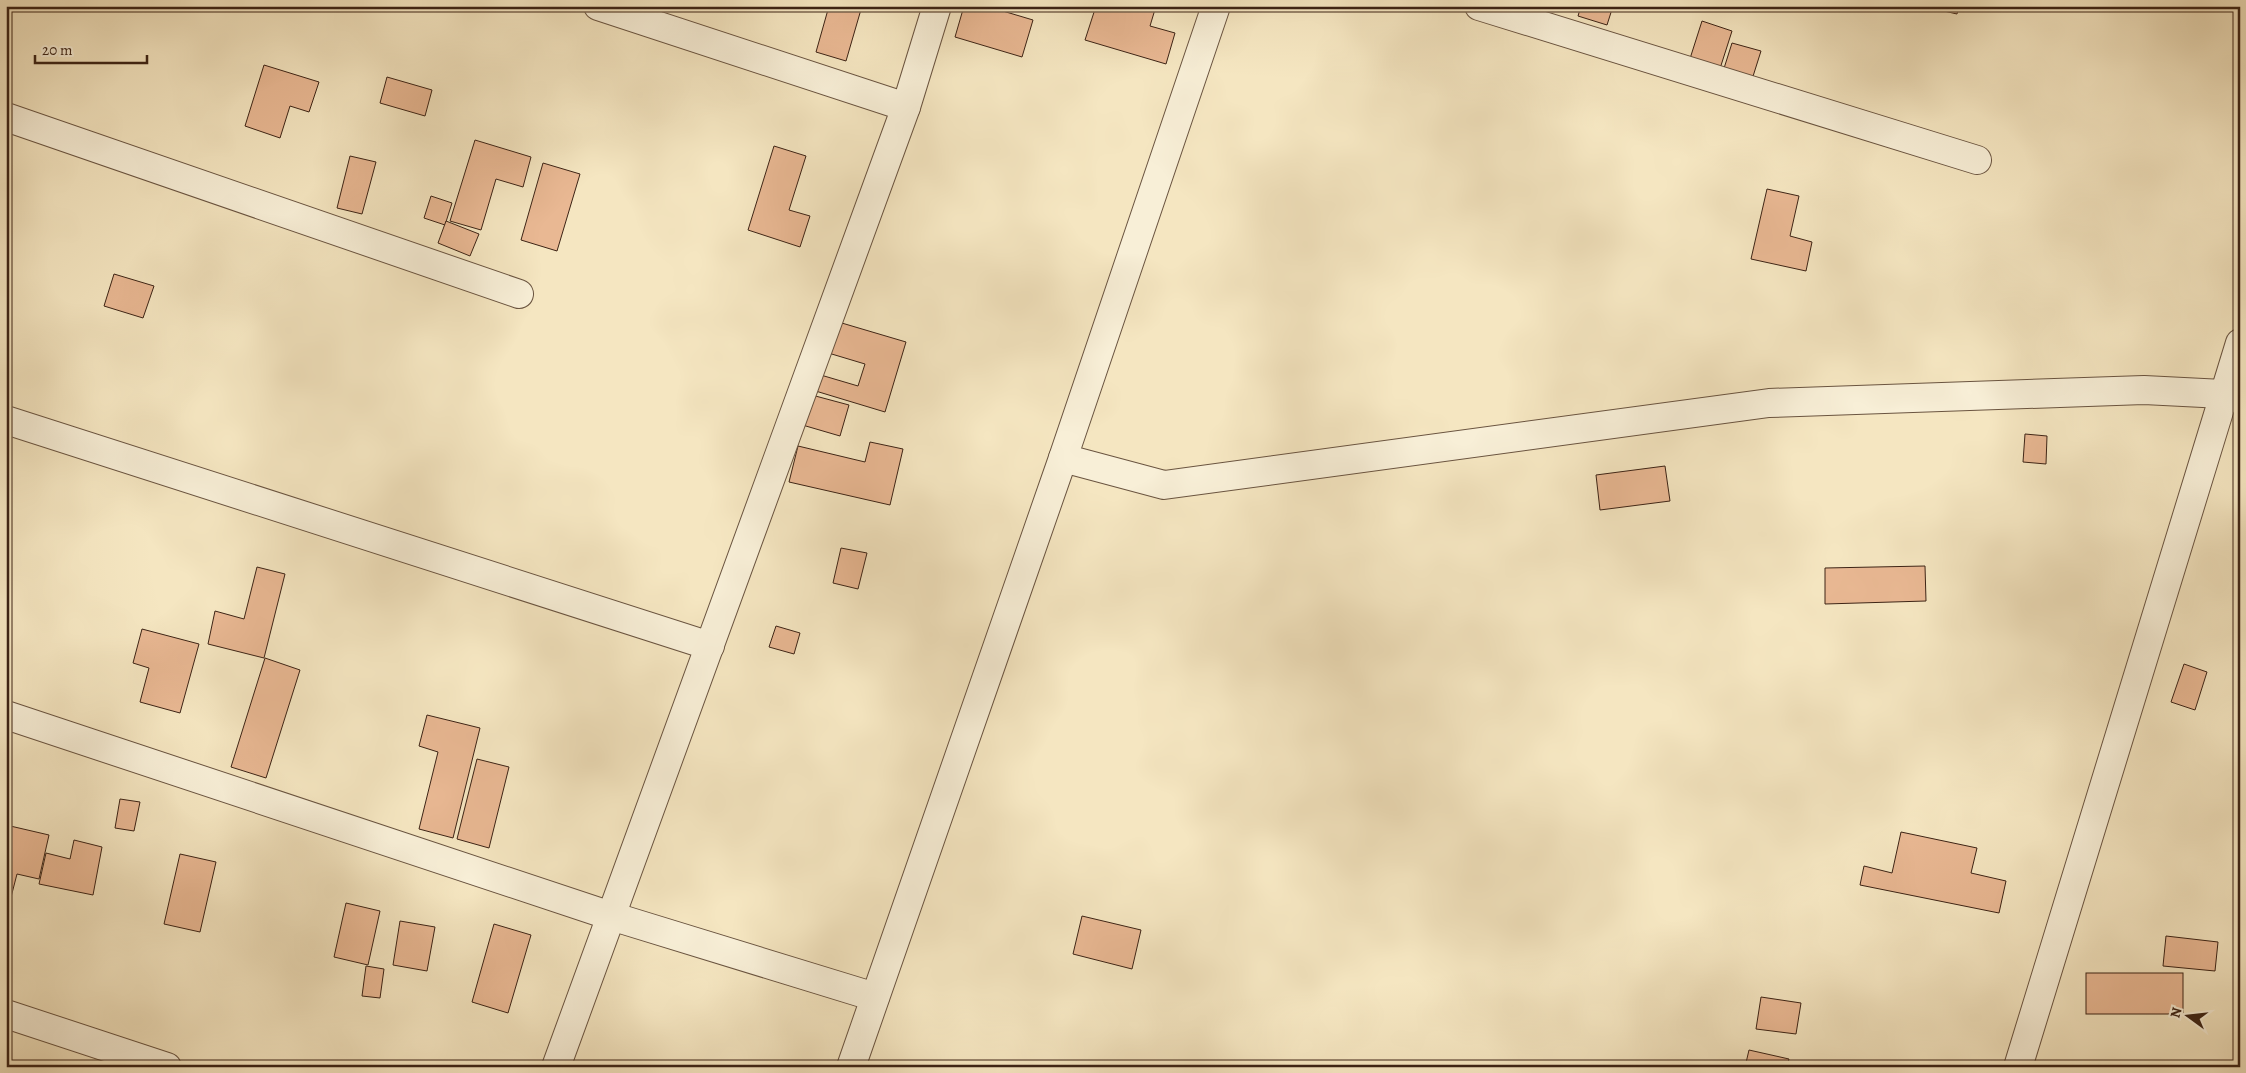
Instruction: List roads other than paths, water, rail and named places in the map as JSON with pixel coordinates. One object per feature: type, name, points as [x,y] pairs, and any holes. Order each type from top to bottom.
[{"type":"street","points":[[598,6],[906,107]]},
{"type":"street","points":[[556,1067],[906,107],[937,6]]},
{"type":"street","points":[[851,1067],[1063,458],[1216,6]]},
{"type":"street","points":[[1479,6],[1977,160]]},
{"type":"street","points":[[6,117],[519,294]]},
{"type":"street","points":[[2018,1067],[2231,397],[2240,342]]},
{"type":"street","points":[[1063,458],[1164,485],[1769,403],[2144,390],[2231,397]]},
{"type":"street","points":[[6,420],[710,646]]},
{"type":"street","points":[[6,715],[611,916],[875,997]]},
{"type":"street","points":[[6,1014],[167,1067]]}]
